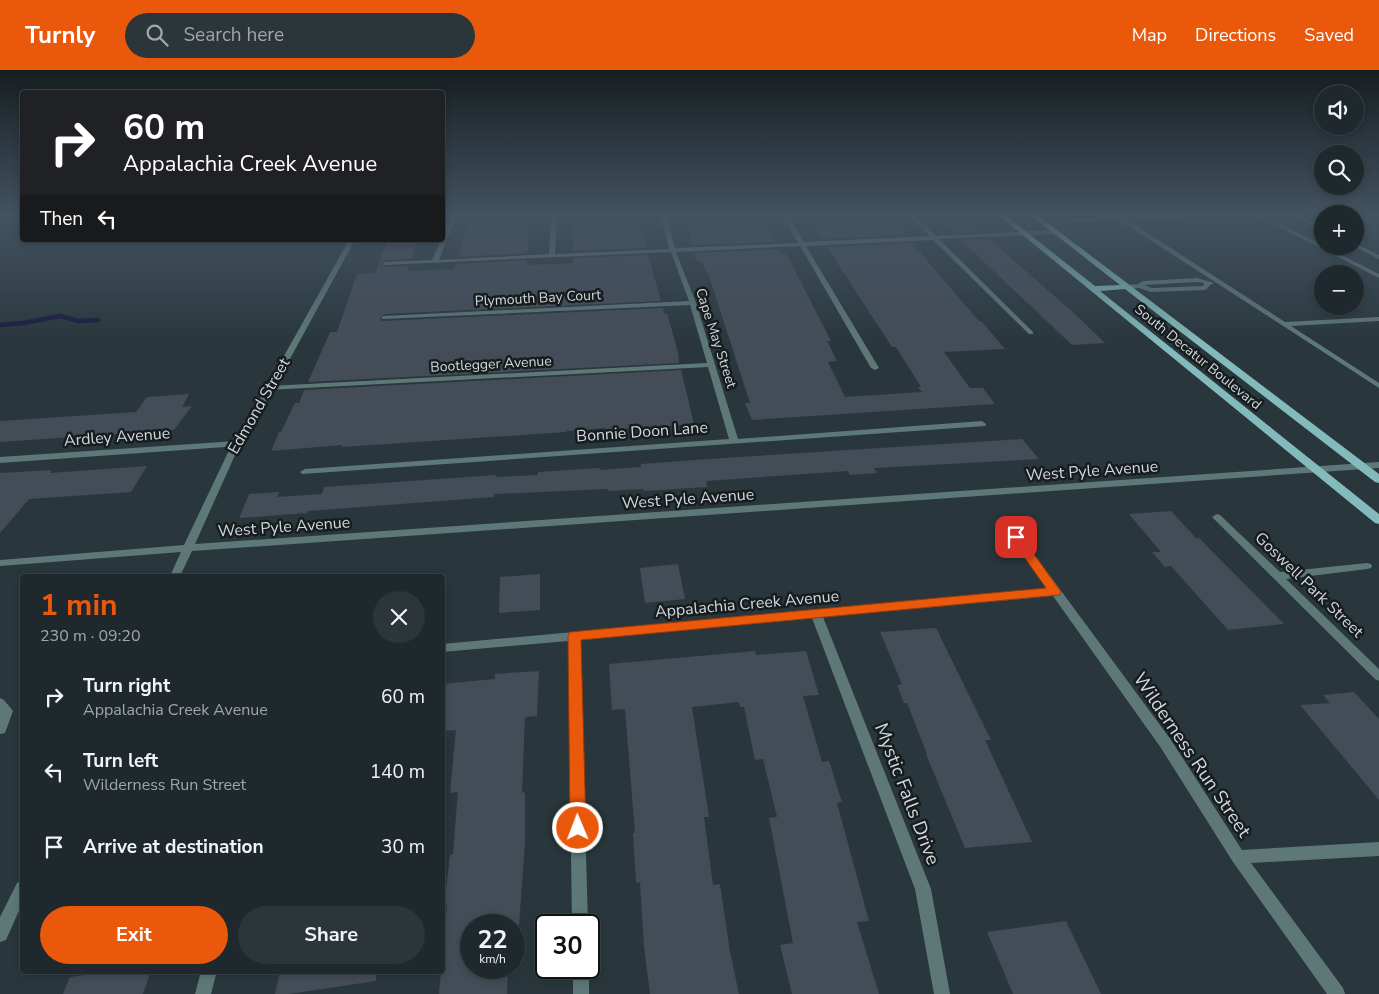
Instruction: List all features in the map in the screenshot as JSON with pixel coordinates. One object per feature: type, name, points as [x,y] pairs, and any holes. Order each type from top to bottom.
[{"type":"main road","name":"South Decatur Boulevard","points":[[1053,257],[1379,520]]},
{"type":"main road","name":"South Decatur Boulevard","points":[[1088,257],[1379,480]]},
{"type":"main road","points":[[1092,289],[1127,287]]},
{"type":"street","name":"Edmond Street","points":[[176,574],[236,444],[270,388],[343,257]]},
{"type":"street","points":[[435,261],[437,257]]},
{"type":"street","points":[[385,264],[526,257]]},
{"type":"street","name":"Cape May Street","points":[[675,257],[693,302],[734,441]]},
{"type":"street","points":[[809,257],[875,368]]},
{"type":"street","points":[[952,257],[1031,333]]},
{"type":"street","points":[[1180,257],[1379,386]]},
{"type":"street","points":[[1342,257],[1379,276]]},
{"type":"street","points":[[1127,287],[1140,286],[1151,290],[1205,288],[1207,283],[1220,283]]},
{"type":"street","name":"Plymouth Bay Court","points":[[384,318],[693,302]]},
{"type":"street","points":[[1284,324],[1379,319]]},
{"type":"street","points":[[1370,320],[1379,325]]},
{"type":"street","name":"Bootlegger Avenue","points":[[270,388],[712,365]]},
{"type":"street","name":"Bonnie Doon Lane","points":[[305,472],[982,424]]},
{"type":"street","name":"Ardley Avenue","points":[[0,460],[236,444]]},
{"type":"street","name":"West Pyle Avenue","points":[[0,563],[188,548],[1379,466]]},
{"type":"street","name":"Goswell Park Street","points":[[1217,517],[1379,676]]},
{"type":"street","name":"Wilderness Run Street","points":[[1016,537],[1166,744],[1238,857],[1337,994]]},
{"type":"street","points":[[1278,576],[1367,566]]},
{"type":"street","name":"Appalachia Creek Avenue","points":[[445,648],[1055,592]]},
{"type":"street","name":"Mystic Falls Drive","points":[[816,614],[923,889],[942,994]]},
{"type":"street","points":[[574,636],[580,914]]},
{"type":"street","points":[[0,703],[8,711],[0,729]]},
{"type":"street","points":[[1238,857],[1379,849]]},
{"type":"street","points":[[0,934],[20,892]]},
{"type":"street","points":[[203,994],[208,974]]},
{"type":"street","points":[[581,979],[581,994]]},
{"type":"building","points":[[381,257],[412,257],[411,259],[385,260],[380,264],[383,267],[409,266],[407,271],[454,269],[456,264],[527,260],[527,265],[573,263],[573,258],[649,257],[661,301],[384,314],[380,319],[382,321],[663,308],[664,314],[667,313],[678,352],[679,363],[308,382],[330,332],[337,332],[357,274],[375,273]]},
{"type":"building","points":[[695,257],[788,257],[831,341],[827,341],[837,361],[828,362],[845,397],[922,392],[918,387],[921,387],[896,347],[892,347],[834,257],[924,257],[1005,349],[944,352],[970,388],[983,388],[995,404],[752,420],[745,403],[750,403],[710,279],[702,262],[697,262]]},
{"type":"building","points":[[979,257],[1010,257],[1074,313],[1105,343],[1072,345]]},
{"type":"building","points":[[681,370],[694,424],[606,430],[605,428],[271,451],[279,432],[281,432],[295,403],[299,403],[304,390]]},
{"type":"building","points":[[189,394],[182,407],[192,406],[174,430],[0,442],[0,421],[136,412],[147,397]]},
{"type":"building","points":[[1022,439],[1039,459],[874,468],[877,473],[850,475],[848,471],[706,481],[707,487],[644,491],[643,489],[608,491],[608,489],[494,494],[494,497],[239,518],[249,494],[279,492],[277,497],[322,494],[324,487],[496,475],[496,477],[538,475],[538,472],[641,467],[641,464],[708,459]]},
{"type":"building","points":[[147,466],[131,492],[29,499],[0,533],[0,473],[52,470],[50,473]]},
{"type":"building","points":[[1171,511],[1284,624],[1228,630],[1171,566],[1165,567],[1152,552],[1161,552],[1129,514]]},
{"type":"building","points":[[678,564],[685,599],[645,603],[640,568]]},
{"type":"building","points":[[540,574],[540,610],[499,613],[500,577]]},
{"type":"building","points":[[936,628],[991,740],[985,740],[1032,842],[965,848],[907,703],[904,703],[897,685],[902,684],[880,632]]},
{"type":"building","points":[[755,651],[756,655],[806,651],[819,695],[803,696],[822,762],[829,761],[842,802],[837,803],[869,921],[857,922],[879,994],[792,994],[780,945],[793,943],[769,818],[777,817],[763,759],[755,760],[744,707],[740,707],[739,702],[692,707],[709,817],[704,817],[713,885],[720,884],[730,952],[739,994],[650,994],[644,947],[640,882],[636,883],[633,833],[635,833],[625,709],[612,710],[609,664]]},
{"type":"building","points":[[539,671],[537,716],[525,717],[522,793],[525,792],[525,842],[520,914],[460,914],[460,979],[508,979],[507,994],[439,994],[441,974],[445,974],[447,905],[445,906],[445,898],[450,855],[453,854],[458,792],[450,793],[456,730],[445,731],[445,684],[495,679],[495,674]]},
{"type":"building","points":[[1354,692],[1379,719],[1379,800],[1300,705],[1330,703],[1323,695]]},
{"type":"building","points":[[1066,921],[1101,994],[1013,994],[987,932]]},
{"type":"building","points":[[93,974],[150,974],[143,994],[63,994],[70,977]]},
{"type":"building","points":[[279,974],[376,974],[376,981],[289,994],[275,994]]},
{"type":"waterway","points":[[0,325],[24,323],[60,316],[79,321],[98,320]]},
{"type":"route","points":[[578,828],[574,636],[1055,592],[1016,537]]}]
